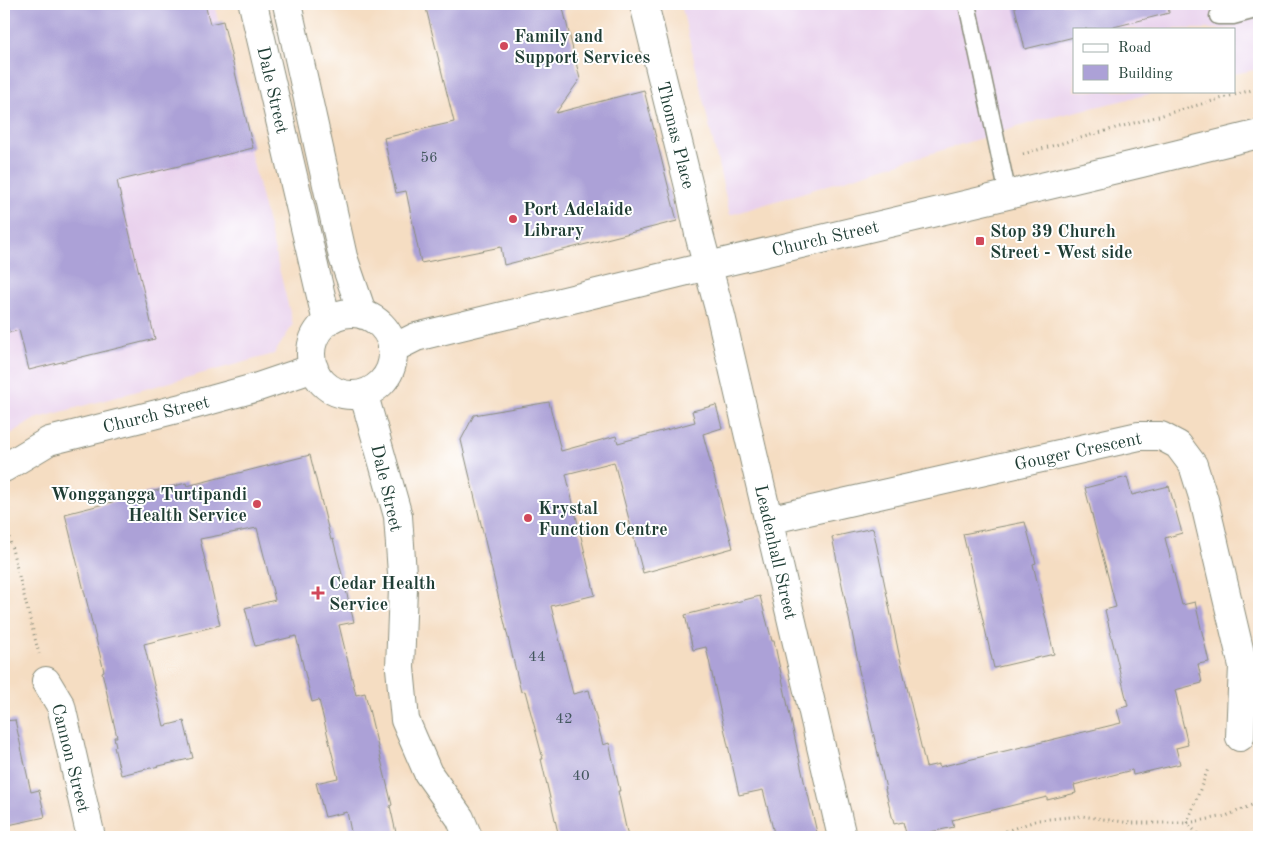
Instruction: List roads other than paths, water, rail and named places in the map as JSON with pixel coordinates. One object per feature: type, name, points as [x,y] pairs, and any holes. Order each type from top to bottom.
[{"type":"street","name":"Dale Street","points":[[253,4],[327,322]]},
{"type":"street","name":"Dale Street","points":[[286,4],[343,257],[363,315]]},
{"type":"street","name":"Thomas Place","points":[[644,4],[708,266]]},
{"type":"street","name":"Church Street","points":[[392,349],[416,337],[1259,134]]},
{"type":"street","name":"Leadenhall Street","points":[[708,266],[842,837]]},
{"type":"street","points":[[350,313],[363,315],[383,327],[392,349],[392,361],[389,372],[373,390],[362,394],[338,393],[319,379],[311,356],[313,343],[318,332],[327,322],[338,316],[350,313]]},
{"type":"street","name":"Church Street","points":[[4,468],[49,441],[193,405],[258,387],[314,368]]},
{"type":"street","name":"Dale Street","points":[[362,394],[398,516],[403,588],[400,668],[405,720],[428,773],[460,818],[468,837]]},
{"type":"street","name":"Gouger Crescent","points":[[768,520],[1139,436],[1161,436],[1178,445],[1193,465],[1204,500],[1243,666],[1240,737]]},
{"type":"street","name":"Cannon Street","points":[[46,681],[61,706],[91,837]]},
{"type":"lane","points":[[967,4],[1008,195]]},
{"type":"lane","points":[[1218,16],[1233,16],[1259,9]]},
{"type":"place","name":"Family and Support Services","points":[[504,46]]},
{"type":"place","name":"Port Adelaide Library","points":[[513,219]]},
{"type":"place","name":"Stop 39 Church Street - West side","points":[[980,241]]},
{"type":"place","name":"Wonggangga Turtipandi Health Service","points":[[257,504]]},
{"type":"place","name":"Krystal Function Centre","points":[[528,518]]},
{"type":"place","name":"Cedar Health Service","points":[[318,593]]}]
